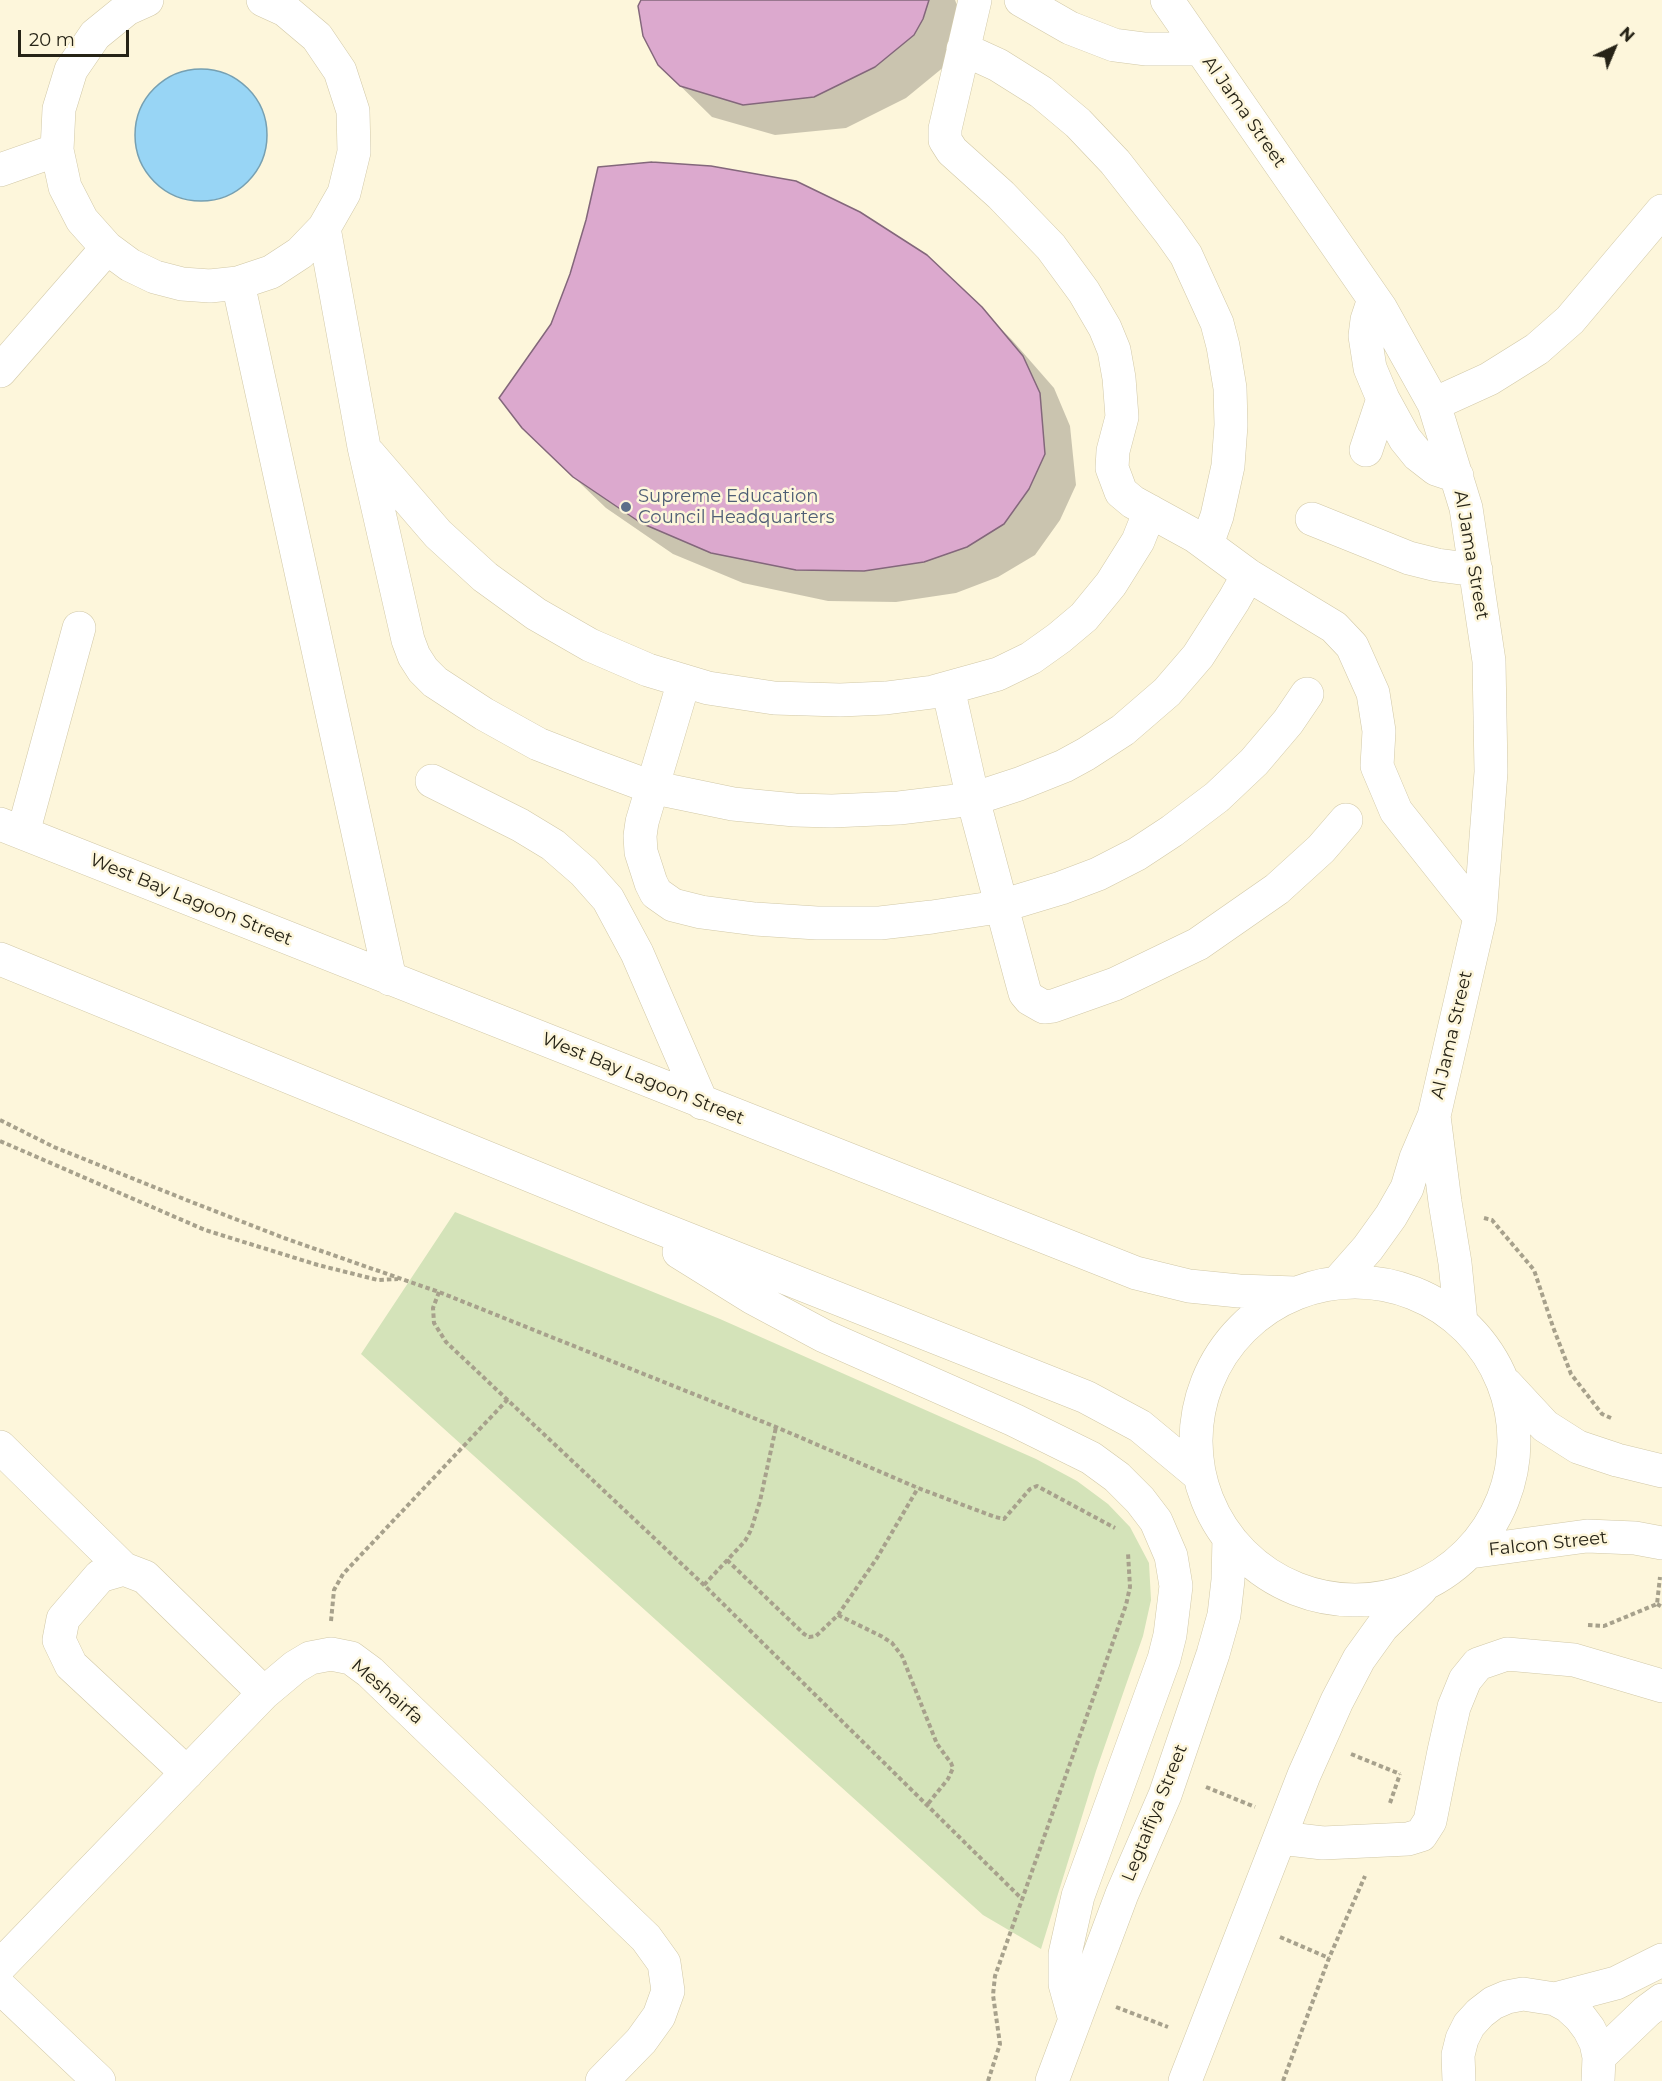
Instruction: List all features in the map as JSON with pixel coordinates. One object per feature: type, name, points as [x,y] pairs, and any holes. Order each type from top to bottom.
[{"type":"street","points":[[147,0],[127,9],[95,35],[71,70],[59,109],[57,150],[65,187],[82,220],[107,248],[130,265],[182,284],[210,286],[238,283],[271,272],[300,253],[324,228],[344,193],[354,152],[353,111],[340,71],[316,37],[285,10],[263,0]]},
{"type":"street","points":[[975,0],[945,129],[945,140],[952,151],[1001,195],[1052,247],[1096,311],[1109,338],[1119,378],[1122,417],[1113,452],[1112,468],[1121,492],[1133,502],[1207,544],[1248,575],[1334,627],[1352,646],[1373,693],[1379,731],[1377,766],[1396,811],[1480,917]]},
{"type":"street","points":[[1021,0],[1070,28],[1114,45],[1145,49],[1201,49]]},
{"type":"street","name":"Al Jama Street","points":[[1167,0],[1374,300],[1434,404],[1466,508],[1489,661],[1491,772],[1480,917],[1434,1116],[1416,1158],[1407,1188],[1391,1216],[1368,1248],[1338,1282]]},
{"type":"street","points":[[963,49],[998,65],[1041,92],[1078,123],[1115,162],[1186,255],[1217,323],[1230,388],[1231,425],[1228,466],[1217,516],[1207,544]]},
{"type":"street","points":[[0,170],[57,150]]},
{"type":"street","points":[[1434,404],[1489,379],[1537,349],[1570,320],[1662,212]]},
{"type":"street","points":[[324,228],[364,447],[408,640],[414,656],[423,670],[447,692],[538,744],[651,787],[733,804],[832,811],[899,808],[973,799],[1019,784],[1064,766],[1123,730],[1167,692],[1198,656],[1248,575]]},
{"type":"street","points":[[0,371],[107,248]]},
{"type":"street","points":[[238,283],[390,979]]},
{"type":"street","points":[[1374,300],[1367,320],[1365,336],[1370,368],[1383,399],[1405,439],[1418,455],[1436,469],[1457,476]]},
{"type":"street","points":[[1366,450],[1383,399]]},
{"type":"street","points":[[364,447],[438,534],[485,576],[527,608],[590,645],[648,670],[708,688],[774,698],[840,700],[886,698],[948,688],[998,675],[1031,658],[1084,617],[1111,584],[1138,541],[1150,512]]},
{"type":"street","points":[[1312,519],[1409,558],[1437,565],[1476,570]]},
{"type":"street","points":[[11,829],[79,628]]},
{"type":"street","points":[[684,681],[642,822],[641,852],[651,883],[656,892],[673,905],[701,912],[755,919],[817,923],[880,923],[932,918],[1002,905],[1061,888],[1098,874],[1137,854],[1217,797],[1254,762],[1288,722],[1307,694]]},
{"type":"street","points":[[948,688],[973,799],[1026,993],[1036,1004],[1053,1006],[1134,976],[1198,944],[1277,889],[1321,849],[1346,820]]},
{"type":"street","points":[[432,781],[520,825],[553,845],[584,872],[608,899],[637,953],[702,1102]]},
{"type":"street","name":"West Bay Lagoon Street","points":[[11,829],[1136,1273],[1189,1286],[1295,1293]]},
{"type":"street","points":[[0,959],[637,1219],[1086,1397],[1140,1426],[1199,1476]]},
{"type":"street","name":"Al Jama Street","points":[[1434,1116],[1461,1322]]},
{"type":"street","points":[[637,1219],[687,1258],[753,1298],[824,1336],[1014,1420],[1091,1458],[1117,1477],[1140,1500],[1156,1521],[1172,1556],[1176,1586],[1170,1635],[1164,1659],[1078,1896],[1065,1954],[1065,1984],[1079,2008]]},
{"type":"street","points":[[1338,1282],[1364,1282],[1399,1288],[1439,1306],[1461,1322],[1485,1348],[1502,1380],[1511,1405],[1514,1431],[1514,1458],[1509,1484],[1500,1509],[1487,1532],[1449,1571],[1424,1585],[1399,1595],[1372,1600],[1345,1600],[1318,1596],[1292,1588],[1268,1575],[1247,1558],[1229,1538],[1206,1497],[1199,1476],[1196,1448],[1197,1422],[1202,1395],[1211,1370],[1225,1347],[1243,1327],[1264,1310],[1295,1293],[1338,1282]]},
{"type":"street","points":[[1502,1380],[1545,1426],[1578,1447],[1662,1471]]},
{"type":"street","points":[[0,1447],[124,1569],[145,1577],[264,1693]]},
{"type":"street","name":"Falcon Street","points":[[1470,1552],[1587,1536],[1635,1538],[1662,1543]]},
{"type":"street","name":"Legtaifiya Street","points":[[1052,2081],[1122,1894],[1172,1773],[1213,1654],[1224,1614],[1229,1538]]},
{"type":"street","points":[[124,1569],[100,1576],[63,1619],[59,1640],[71,1665],[187,1773]]},
{"type":"street","points":[[1185,2081],[1319,1741],[1337,1701],[1359,1659],[1382,1627],[1424,1585]]},
{"type":"street","name":"Meshairfa","points":[[0,1966],[264,1693],[295,1667],[310,1658],[331,1654],[351,1658],[370,1672],[646,1938],[664,1964],[668,1991],[659,2016],[641,2041],[602,2081]]},
{"type":"street","points":[[1284,1829],[1323,1844],[1408,1839],[1421,1835],[1430,1821],[1454,1707],[1465,1680],[1478,1664],[1507,1654],[1574,1660],[1662,1686]]},
{"type":"street","points":[[1555,1999],[1616,1983],[1662,1960]]},
{"type":"street","points":[[0,1987],[99,2081]]},
{"type":"street","points":[[1460,2081],[1458,2055],[1469,2025],[1493,2003],[1523,1994],[1555,1999],[1580,2016],[1589,2029],[1599,2069]]},
{"type":"street","points":[[1599,2069],[1640,2018],[1662,2000]]},
{"type":"path","points":[[0,1120],[54,1147],[189,1201],[439,1292],[776,1427],[918,1488],[995,1517],[1004,1519],[1030,1490],[1037,1486],[1116,1529]]},
{"type":"path","points":[[0,1141],[205,1230],[318,1265],[378,1280],[399,1279]]},
{"type":"path","points":[[1448,1218],[1475,1215],[1492,1220],[1503,1231],[1534,1270],[1571,1374],[1602,1414],[1612,1418]]},
{"type":"path","points":[[439,1292],[433,1308],[434,1323],[446,1342],[704,1585],[1022,1899]]},
{"type":"path","points":[[331,1654],[331,1608],[334,1590],[343,1574],[508,1399]]},
{"type":"path","points":[[704,1585],[745,1541],[751,1530],[760,1501],[776,1427]]},
{"type":"path","points":[[727,1560],[809,1637],[816,1636],[838,1615],[877,1558],[918,1488]]},
{"type":"path","points":[[988,2081],[1000,2044],[993,1995],[995,1976],[1126,1605],[1131,1569],[1127,1546]]},
{"type":"path","points":[[1657,1604],[1662,1607]]},
{"type":"path","points":[[838,1615],[881,1636],[892,1643],[903,1656],[937,1744],[953,1768],[948,1779],[927,1805]]},
{"type":"path","points":[[1319,1741],[1400,1774]]},
{"type":"path","points":[[1172,1773],[1284,1829]]},
{"type":"path","points":[[1247,1924],[1329,1958]]},
{"type":"path","points":[[1079,2008],[1201,2040]]},
{"type":"green space","points":[[455,1212],[720,1319],[1036,1459],[1077,1481],[1108,1504],[1130,1527],[1149,1563],[1151,1600],[1143,1636],[1096,1771],[1041,1949],[983,1915],[361,1354]]},
{"type":"water","points":[[201,69],[226,74],[248,88],[262,110],[267,135],[262,160],[248,182],[226,196],[201,201],[176,196],[154,182],[140,160],[135,135],[140,110],[154,88],[176,74]]},
{"type":"building","points":[[641,0],[929,0],[923,19],[914,35],[875,67],[814,97],[743,105],[680,86],[658,65],[643,36],[638,6]]},
{"type":"building","points":[[652,162],[711,166],[796,181],[860,212],[927,255],[982,307],[1023,356],[1040,393],[1045,454],[1029,489],[1004,524],[967,547],[924,562],[864,571],[796,570],[711,553],[641,523],[573,477],[522,428],[499,398],[551,324],[570,274],[586,220],[598,167]]},
{"type":"place","name":"Supreme Education Council Headquarters","points":[[626,507]]}]
